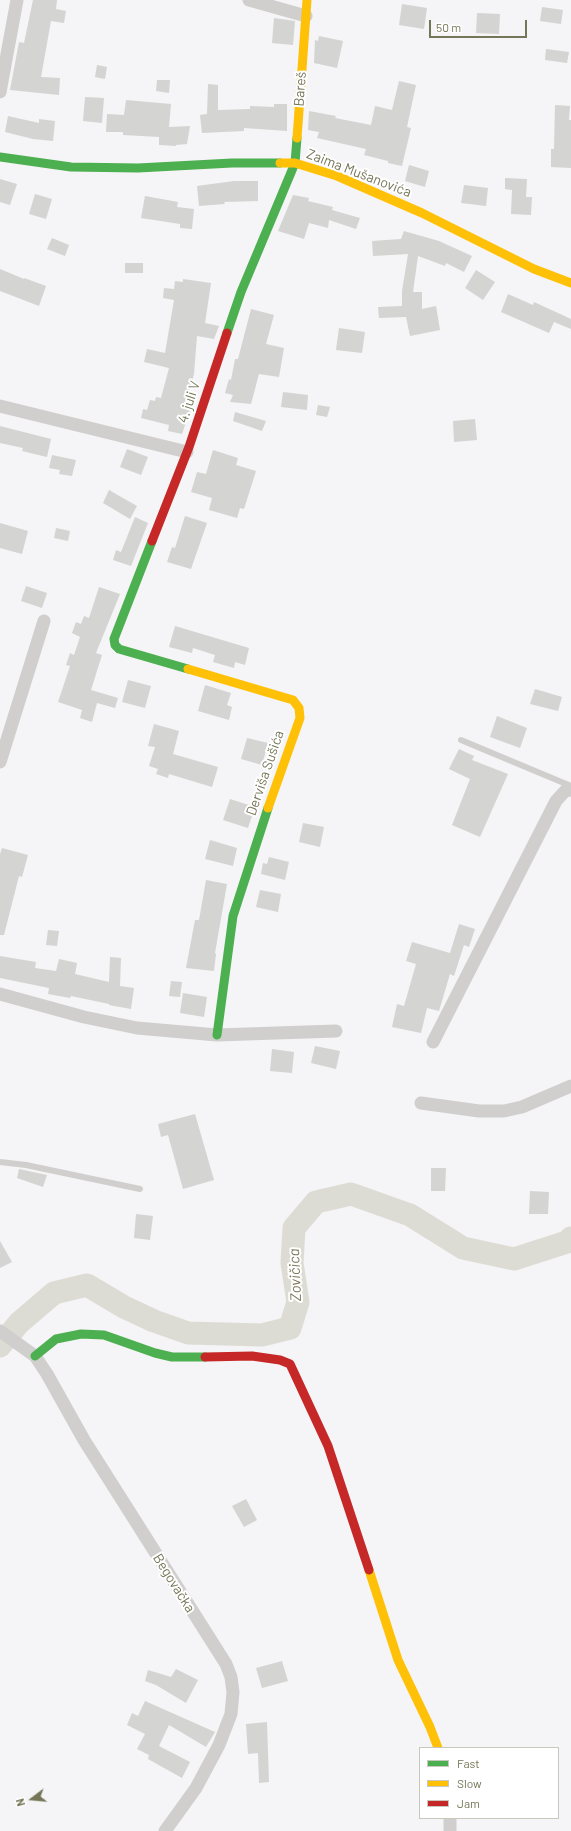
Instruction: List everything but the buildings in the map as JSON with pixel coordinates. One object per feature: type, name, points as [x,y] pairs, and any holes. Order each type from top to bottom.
[{"type":"street","points":[[0,92],[18,0]]},
{"type":"street","points":[[249,0],[306,16]]},
{"type":"street","name":"Bareš","points":[[295,163],[307,0]]},
{"type":"street","name":"Zaima Mušanovića","points":[[0,157],[71,167],[138,168],[232,163],[295,163],[337,176],[422,213],[534,269],[571,283]]},
{"type":"street","name":"4. juli V","points":[[119,649],[115,645],[114,639],[187,452],[241,292],[295,163]]},
{"type":"street","points":[[0,406],[187,452]]},
{"type":"street","points":[[0,762],[44,621]]},
{"type":"street","name":"Derviša Sušića","points":[[119,649],[293,700],[299,708],[300,718],[256,842],[233,916],[217,1035]]},
{"type":"street","points":[[433,1042],[556,801],[565,791],[571,790]]},
{"type":"street","points":[[0,994],[84,1017],[138,1028],[217,1035],[336,1031]]},
{"type":"street","points":[[421,1103],[479,1110],[504,1111],[522,1107],[571,1086]]},
{"type":"street","name":"Begovačka","points":[[0,1331],[35,1356],[47,1374],[84,1440],[226,1664],[231,1677],[233,1692],[231,1714],[219,1745],[196,1788],[165,1831]]},
{"type":"street","points":[[35,1356],[56,1339],[81,1334],[104,1335],[155,1353],[172,1357],[252,1356],[280,1360],[290,1364],[328,1446],[398,1660],[430,1727],[438,1747]]},
{"type":"street","points":[[450,1819],[450,1831]]},
{"type":"lane","points":[[460,740],[571,786]]},
{"type":"lane","points":[[0,1162],[26,1165],[140,1189]]},
{"type":"waterway","name":"Zovičica","points":[[0,1346],[19,1323],[54,1293],[87,1285],[124,1307],[154,1321],[188,1333],[262,1335],[290,1328],[298,1302],[292,1263],[294,1228],[316,1202],[351,1194],[410,1215],[463,1248],[514,1259],[567,1242],[571,1238]]},
{"type":"traffic: fast","points":[[227,333],[241,292],[295,163],[297,138]]},
{"type":"traffic: fast","points":[[0,157],[71,167],[138,168],[232,163],[280,163]]},
{"type":"traffic: fast","points":[[152,541],[114,639],[115,645],[119,649],[188,669]]},
{"type":"traffic: fast","points":[[217,1035],[233,916],[268,808]]},
{"type":"traffic: fast","points":[[35,1356],[56,1339],[81,1334],[104,1335],[155,1353],[172,1357],[205,1357]]},
{"type":"traffic: slow","points":[[297,138],[307,0]]},
{"type":"traffic: slow","points":[[280,163],[295,163],[337,176],[422,213],[534,269],[571,283]]},
{"type":"traffic: slow","points":[[188,669],[293,700],[299,708],[300,718],[268,808]]},
{"type":"traffic: slow","points":[[369,1570],[398,1660],[430,1727],[438,1747]]},
{"type":"traffic: jam","points":[[152,541],[189,447],[227,333]]},
{"type":"traffic: jam","points":[[205,1357],[252,1356],[280,1360],[290,1364],[328,1446],[369,1570]]}]
